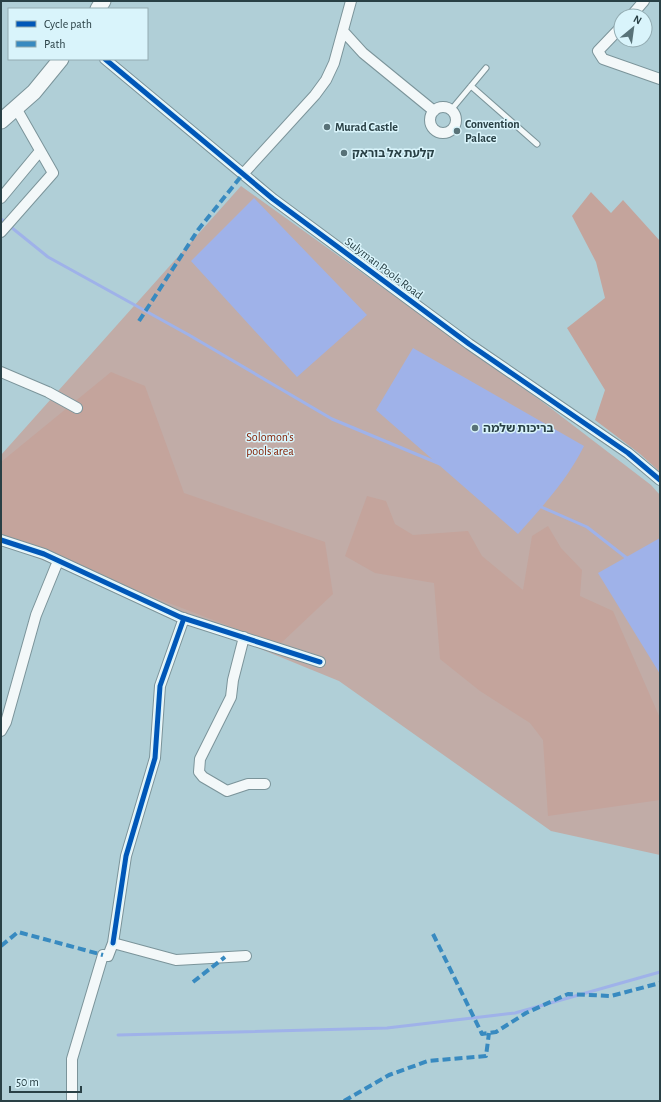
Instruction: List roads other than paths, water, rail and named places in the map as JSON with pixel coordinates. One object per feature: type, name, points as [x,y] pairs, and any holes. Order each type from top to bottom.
[{"type":"main road","points":[[1,121],[34,92],[60,60]]},
{"type":"street","points":[[243,174],[315,95],[326,80],[334,63],[351,1]]},
{"type":"street","points":[[343,31],[362,53],[434,111]]},
{"type":"street","points":[[613,35],[598,51],[603,59],[660,79]]},
{"type":"street","name":"Sulyman Pools Road","points":[[106,60],[272,199],[469,344],[628,453],[660,480]]},
{"type":"street","points":[[442,107],[451,110],[455,116],[455,124],[450,131],[443,133],[432,127],[430,118],[434,111],[442,107]]},
{"type":"street","points":[[1,232],[53,173],[16,108]]},
{"type":"street","points":[[1,198],[40,151]]},
{"type":"street","points":[[1,372],[48,392],[77,408]]},
{"type":"street","points":[[1,540],[58,560],[184,618],[320,662]]},
{"type":"street","points":[[1,731],[6,722],[36,615],[58,560]]},
{"type":"street","points":[[72,1101],[72,1059],[103,955],[108,956],[113,943],[126,856],[155,758],[160,686],[184,618]]},
{"type":"street","points":[[244,637],[233,680],[231,697],[200,759],[199,772],[203,777],[227,791],[248,784],[265,784]]},
{"type":"street","points":[[113,943],[176,960],[246,956]]},
{"type":"lane","points":[[451,110],[486,68]]},
{"type":"lane","points":[[471,86],[537,144]]},
{"type":"water","points":[[254,198],[367,315],[297,377],[191,261]]},
{"type":"water","name":"בריכות שלמה","points":[[413,348],[584,446],[562,481],[518,534],[376,410]]},
{"type":"water","points":[[660,538],[660,674],[598,573]]},
{"type":"waterway","points":[[1,219],[48,257],[189,335],[332,419],[440,464]]},
{"type":"waterway","points":[[539,506],[587,527],[628,559]]},
{"type":"waterway","points":[[118,1035],[387,1028],[515,1013],[660,972]]},
{"type":"place","name":"Murad Castle","points":[[327,127]]},
{"type":"place","name":"Convention Palace","points":[[457,131]]},
{"type":"place","name":"קלעת אל בוראק","points":[[344,153]]},
{"type":"place","name":"בריכות שלמה","points":[[475,428]]},
{"type":"park label","name":"Solomon's pools area","points":[[270,444]]}]
